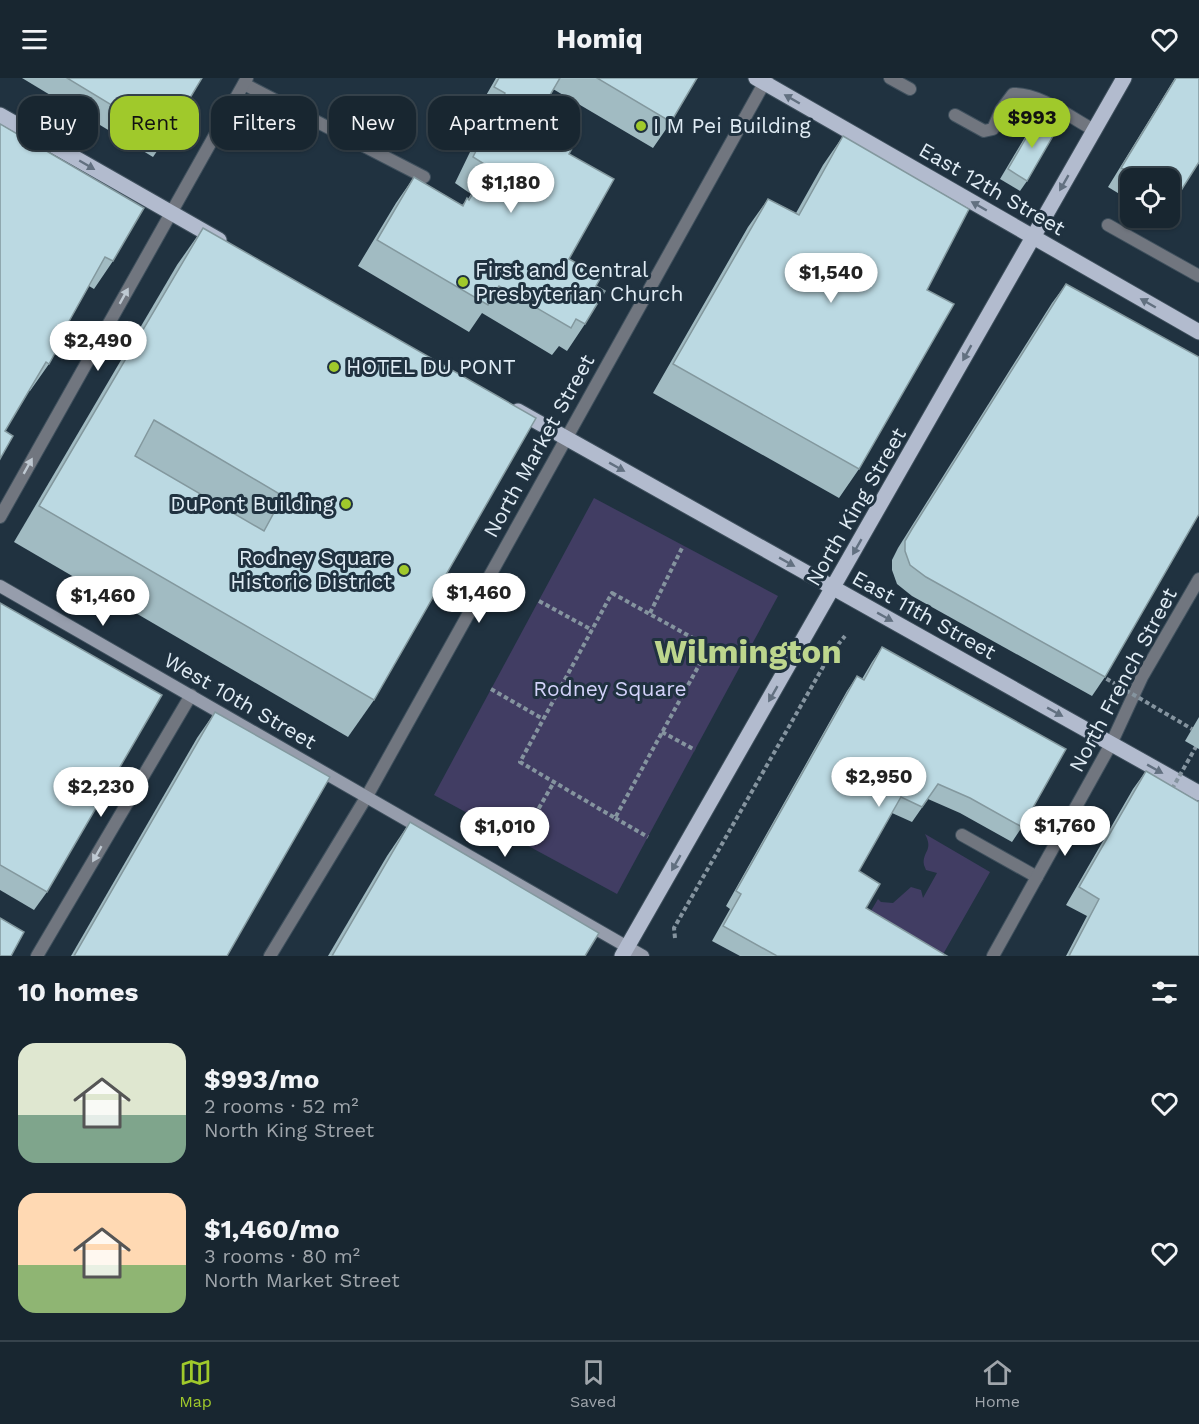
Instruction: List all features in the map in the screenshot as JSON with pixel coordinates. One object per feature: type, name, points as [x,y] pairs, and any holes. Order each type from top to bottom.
[{"type":"main road","name":"North King Street","points":[[625,951],[834,589],[1124,78]]},
{"type":"main road","name":"East 12th Street","points":[[763,80],[1199,332]]},
{"type":"main road","points":[[0,115],[233,249]]},
{"type":"main road","name":"East 11th Street","points":[[504,403],[1199,794]]},
{"type":"main road","name":"West 10th Street","points":[[0,586],[367,796],[625,951],[644,956]]},
{"type":"street","points":[[890,78],[910,89]]},
{"type":"street","name":"North Market Street","points":[[270,956],[367,796],[763,80]]},
{"type":"street","points":[[0,518],[245,81],[424,177]]},
{"type":"street","points":[[956,115],[984,131],[993,129],[1001,110],[1013,94],[1022,94],[1054,107],[1094,130]]},
{"type":"street","points":[[1108,225],[1199,276]]},
{"type":"street","name":"North French Street","points":[[993,956],[1111,744],[1142,677],[1199,579]]},
{"type":"street","points":[[37,956],[191,695]]},
{"type":"street","points":[[962,835],[1037,877]]},
{"type":"path","points":[[650,613],[683,546]]},
{"type":"path","points":[[648,837],[520,762],[612,593],[741,663]]},
{"type":"path","points":[[539,601],[592,630]]},
{"type":"path","points":[[675,938],[674,928],[831,653],[845,636]]},
{"type":"path","points":[[615,818],[709,647]]},
{"type":"path","points":[[1100,675],[1192,729]]},
{"type":"path","points":[[491,689],[543,719]]},
{"type":"path","points":[[662,732],[695,750]]},
{"type":"path","points":[[1167,799],[1197,746]]},
{"type":"path","points":[[520,841],[554,782]]},
{"type":"green space","name":"Rodney Square","points":[[594,498],[778,596],[617,894],[434,795]]},
{"type":"green space","points":[[925,834],[990,872],[942,956],[862,926],[878,899],[881,902],[893,903],[911,887],[921,890],[923,898],[937,873],[926,870],[924,865],[928,848]]},
{"type":"building","points":[[67,78],[202,78],[191,96],[110,96],[110,104]]},
{"type":"building","points":[[499,78],[560,78],[549,96],[504,96],[505,93],[494,87]]},
{"type":"building","points":[[597,78],[697,78],[671,122]]},
{"type":"building","points":[[1176,78],[1199,78],[1199,162],[1180,192],[1180,168],[1121,168]]},
{"type":"building","points":[[1038,117],[1057,129],[1027,181],[1008,169]]},
{"type":"building","points":[[0,124],[18,134],[18,150],[45,150],[144,208],[113,261],[105,257],[67,325],[70,326],[49,364],[46,362],[5,431],[13,436],[0,459]]},
{"type":"building","points":[[843,136],[969,209],[927,290],[954,304],[859,469],[673,364],[768,199],[799,215]]},
{"type":"building","points":[[476,150],[571,150],[569,154],[614,179],[569,259],[601,277],[596,286],[605,291],[585,324],[576,319],[571,328],[499,286],[488,305],[377,240],[414,177],[463,206],[489,167],[473,157]]},
{"type":"building","name":"DuPont Building","points":[[203,228],[536,418],[374,700],[39,506]],"holes":[[[154,420],[283,496],[264,531],[135,456]]]},
{"type":"building","points":[[1066,284],[1199,357],[1199,514],[1105,677],[926,577],[910,565],[905,551],[905,541],[912,529]]},
{"type":"building","points":[[0,603],[162,695],[47,892],[0,865]]},
{"type":"building","points":[[882,647],[1066,749],[1022,827],[970,798],[938,784],[922,807],[901,797],[859,871],[880,884],[866,908],[947,956],[777,956],[723,926],[741,894],[736,891],[857,676],[864,680]]},
{"type":"building","points":[[215,712],[330,777],[227,956],[74,956]]},
{"type":"building","points":[[1146,771],[1199,802],[1199,956],[1069,956],[1099,899],[1079,887]]},
{"type":"building","points":[[410,822],[599,933],[585,956],[332,956]]},
{"type":"building","points":[[0,918],[24,932],[11,956],[0,956]]},
{"type":"place","name":"I M Pei Building","points":[[641,126]]},
{"type":"place","name":"First and Central Presbyterian Church","points":[[463,282]]},
{"type":"place","name":"HOTEL DU PONT","points":[[334,367]]},
{"type":"place","name":"DuPont Building","points":[[346,504]]},
{"type":"place","name":"Rodney Square Historic District","points":[[404,570]]},
{"type":"district","name":"Wilmington","points":[[748,651]]}]
